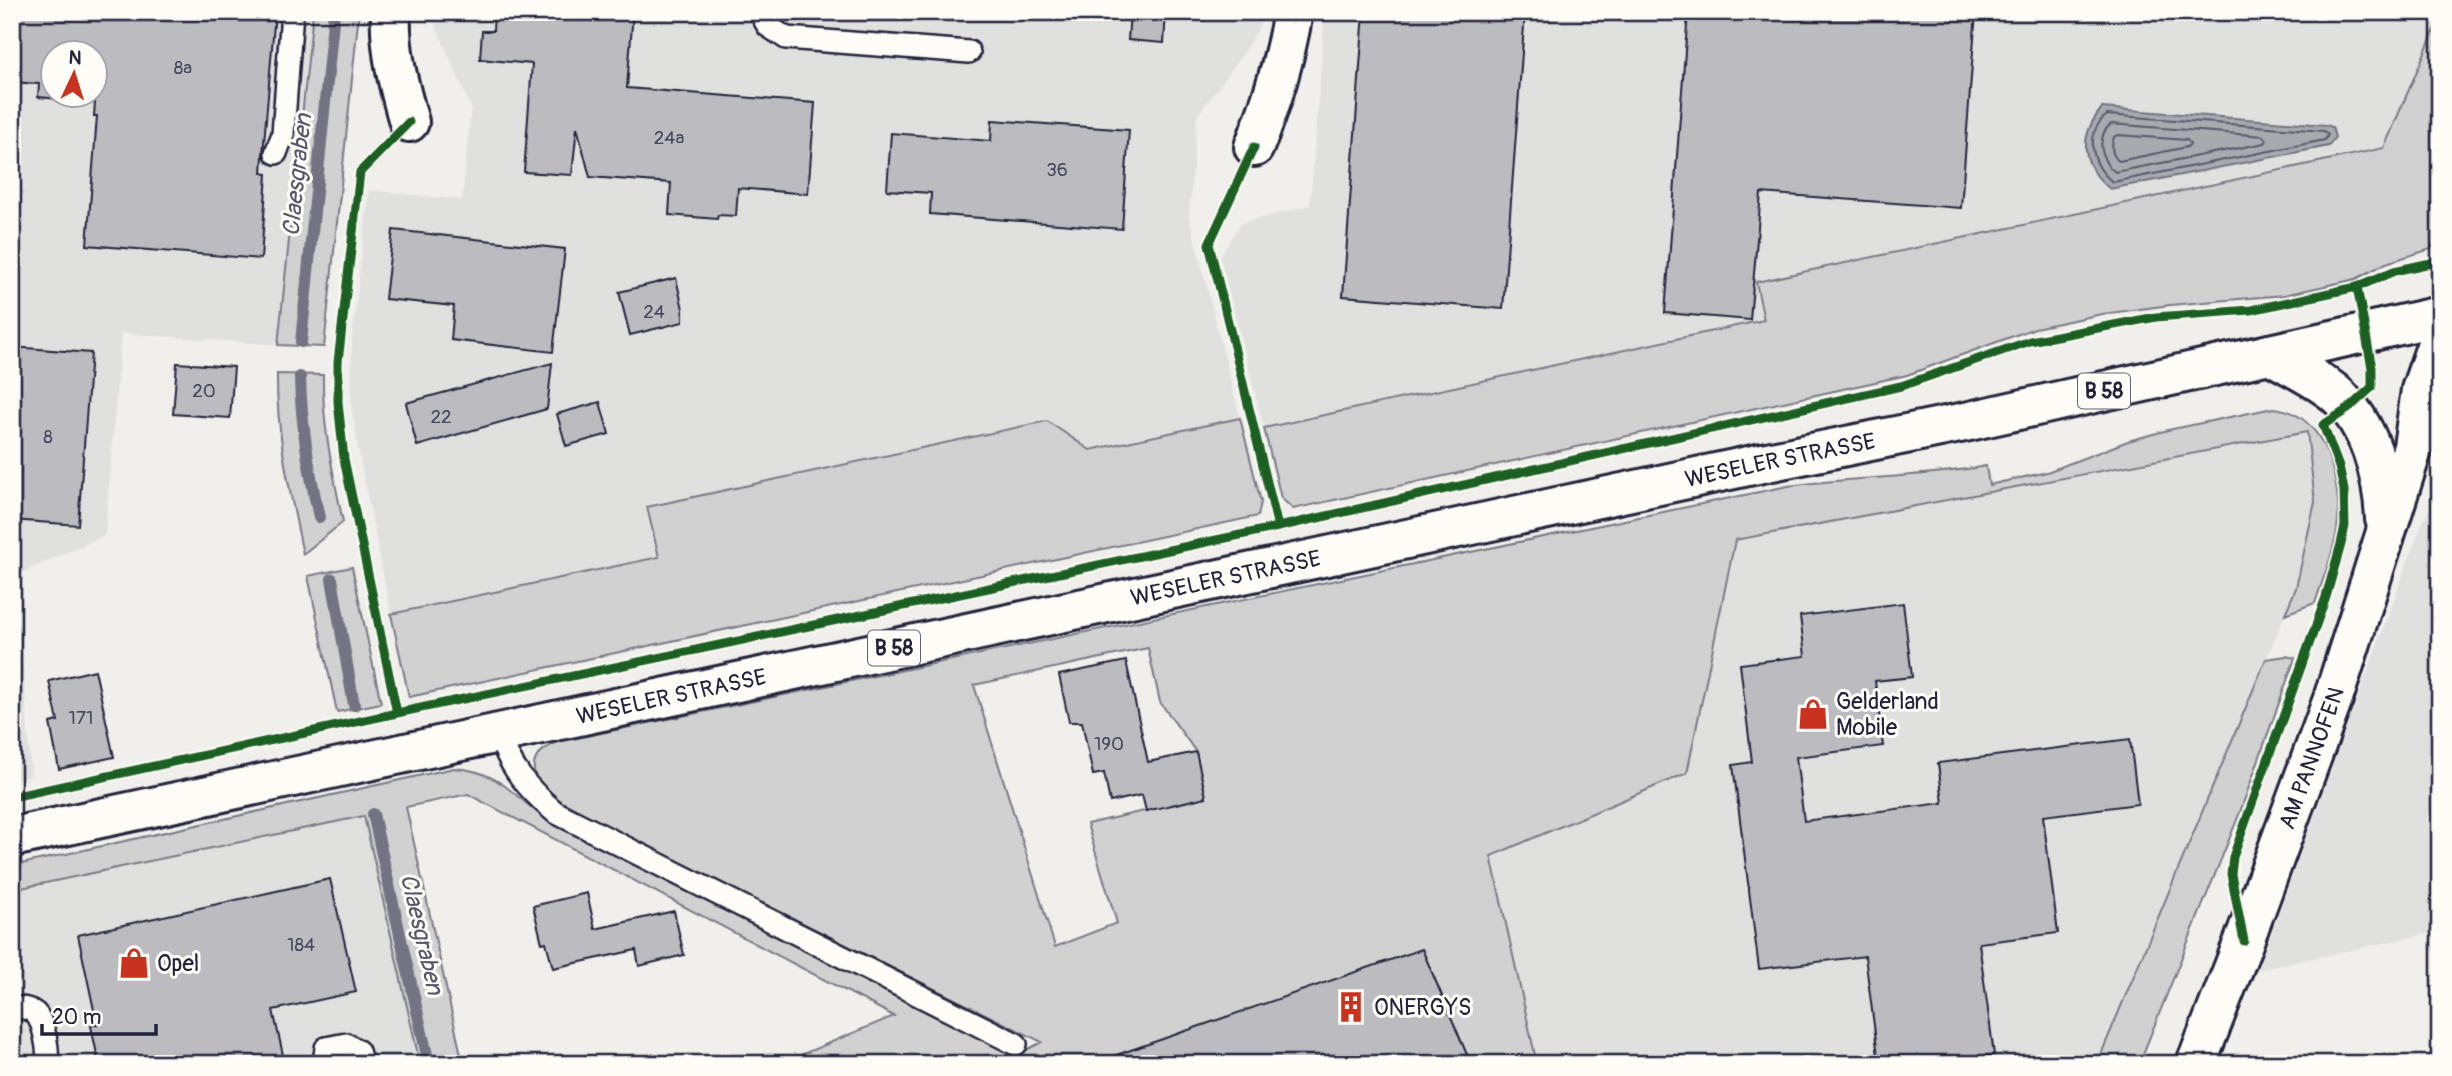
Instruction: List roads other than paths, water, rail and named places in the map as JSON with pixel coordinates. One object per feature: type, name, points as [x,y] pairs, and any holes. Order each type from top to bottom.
[{"type":"main road","points":[[391,12],[396,68],[410,122]]},
{"type":"main road","points":[[1254,147],[1278,82],[1293,12]]},
{"type":"main road","name":"WESELER STRASSE","points":[[12,837],[1965,422],[2440,316]]},
{"type":"main road","points":[[2413,447],[2421,390],[2440,335]]},
{"type":"main road","points":[[2270,354],[2336,394],[2362,429],[2382,484],[2386,533]]},
{"type":"main road","points":[[2413,447],[2440,416]]},
{"type":"main road","name":"AM PANNOFEN","points":[[2196,1064],[2333,699],[2413,447]]},
{"type":"lane","points":[[276,153],[283,134],[292,12]]},
{"type":"lane","points":[[760,12],[768,26],[786,38],[970,52]]},
{"type":"lane","points":[[498,733],[510,764],[523,782],[555,812],[1016,1044]]},
{"type":"lane","points":[[12,1008],[21,1007],[35,1014],[43,1029],[49,1056],[46,1064]]},
{"type":"lane","points":[[324,1064],[326,1048],[346,1044],[358,1051],[362,1064]]},
{"type":"water","points":[[2102,108],[2326,125],[2332,127],[2335,137],[2329,146],[2110,189],[2093,170],[2086,150],[2089,130]]},
{"type":"waterway","name":"Claesgraben","points":[[301,342],[334,12]]},
{"type":"waterway","name":"Claesgraben","points":[[300,377],[306,447],[319,517]]},
{"type":"waterway","name":"Claesgraben","points":[[332,579],[354,705]]},
{"type":"waterway","name":"Claesgraben","points":[[373,814],[429,1064]]},
{"type":"place","name":"Gelderland Mobile","points":[[1813,714]]},
{"type":"place","name":"Opel","points":[[134,963]]},
{"type":"place","name":"ONERGYS","points":[[1351,1007]]}]
